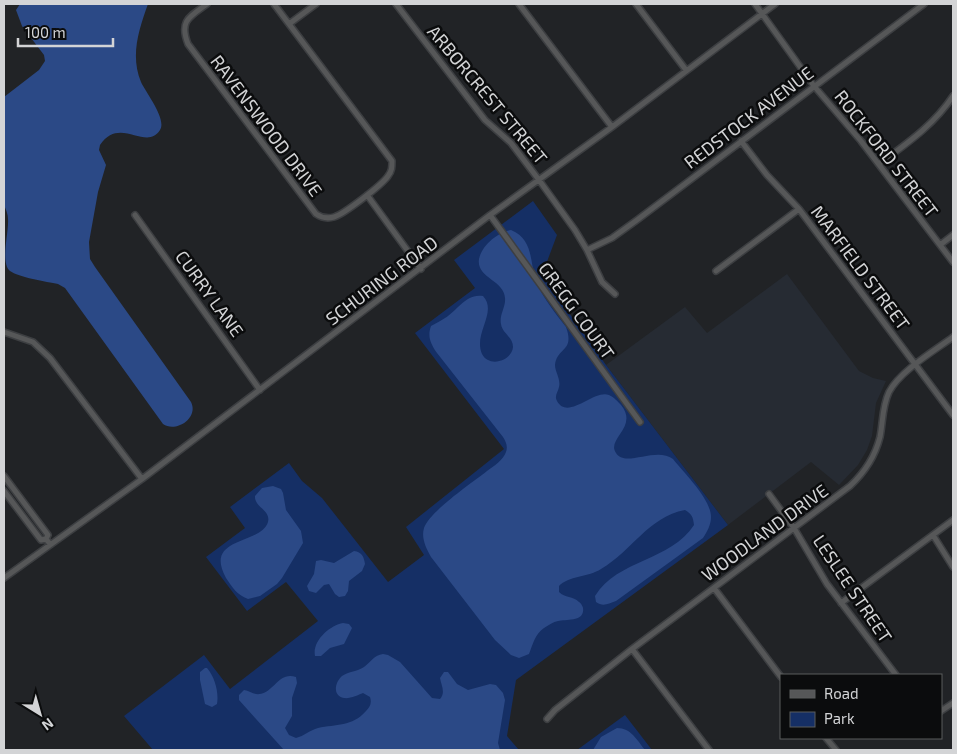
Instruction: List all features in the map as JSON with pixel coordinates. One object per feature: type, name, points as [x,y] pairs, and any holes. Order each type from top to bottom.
[{"type":"street","name":"RAVENSWOOD DRIVE","points":[[206,4],[187,20],[183,32],[188,44],[316,214],[324,218],[335,217],[367,195],[390,174],[392,161],[274,4]]},
{"type":"street","points":[[289,24],[316,4]]},
{"type":"street","name":"ARBORCREST STREET","points":[[396,4],[485,120],[511,143],[539,180],[575,230],[602,282],[615,294]]},
{"type":"street","points":[[518,4],[612,127]]},
{"type":"street","points":[[636,4],[686,70]]},
{"type":"street","name":"ROCKFORD STREET","points":[[755,4],[814,86],[879,164],[953,262]]},
{"type":"street","name":"SCHURING ROAD","points":[[4,578],[48,542],[142,480],[490,215],[612,127],[775,4]]},
{"type":"street","name":"REDSTOCK AVENUE","points":[[587,250],[619,234],[924,4]]},
{"type":"street","points":[[879,164],[926,128],[953,96]]},
{"type":"street","name":"MARFIELD STREET","points":[[741,141],[767,175],[800,209],[953,415]]},
{"type":"street","points":[[367,195],[420,269]]},
{"type":"street","points":[[716,271],[800,209]]},
{"type":"street","name":"CURRY LANE","points":[[135,215],[260,390]]},
{"type":"street","name":"GREGG COURT","points":[[490,215],[640,422]]},
{"type":"street","points":[[940,245],[953,235]]},
{"type":"street","points":[[4,332],[33,342],[50,358],[142,480]]},
{"type":"street","name":"WOODLAND DRIVE","points":[[547,719],[555,710],[632,649],[840,495],[859,478],[876,449],[880,436],[883,411],[894,383],[953,337]]},
{"type":"street","points":[[4,476],[48,535],[48,542],[41,540],[4,491]]},
{"type":"street","name":"LESLEE STREET","points":[[769,494],[794,528],[827,584],[895,674]]},
{"type":"street","points":[[841,603],[953,520]]},
{"type":"street","points":[[933,535],[953,567]]},
{"type":"street","points":[[714,588],[780,676]]},
{"type":"street","points":[[632,649],[709,750]]},
{"type":"street","points":[[942,710],[953,702]]},
{"type":"street","points":[[827,739],[836,750]]},
{"type":"shaded area","points":[[20,4],[148,4],[139,33],[136,62],[141,82],[161,119],[160,130],[154,136],[148,137],[116,133],[108,137],[100,145],[99,150],[106,165],[98,192],[89,242],[90,259],[191,402],[192,413],[180,425],[174,427],[163,424],[65,288],[58,284],[19,275],[10,271],[7,267],[5,254],[8,217],[4,205],[4,97],[39,70],[45,61],[44,55],[22,26],[16,10]]},
{"type":"shaded area","points":[[511,230],[519,234],[528,246],[537,284],[566,327],[568,335],[567,345],[556,359],[555,365],[559,378],[557,401],[562,406],[568,408],[603,394],[613,397],[626,413],[625,426],[615,443],[616,453],[620,457],[626,458],[658,455],[673,459],[702,494],[707,502],[711,517],[710,526],[703,538],[616,601],[601,604],[596,602],[595,596],[617,574],[659,554],[684,537],[694,525],[693,518],[689,513],[685,510],[661,520],[650,527],[612,562],[596,572],[573,578],[563,583],[559,586],[559,592],[580,603],[583,608],[581,616],[574,619],[556,621],[541,630],[536,636],[529,654],[519,658],[511,655],[495,640],[431,557],[423,535],[424,528],[434,514],[498,463],[506,452],[507,448],[503,437],[437,353],[431,343],[429,334],[431,326],[450,315],[462,303],[472,297],[483,296],[487,302],[488,309],[480,338],[482,354],[485,358],[495,362],[509,356],[512,352],[513,344],[503,330],[501,321],[505,298],[500,287],[482,271],[479,259],[483,249],[491,240],[501,233]]},
{"type":"shaded area","points":[[787,274],[859,371],[873,378],[886,381],[876,403],[872,436],[867,450],[858,465],[839,485],[811,462],[728,525],[606,365],[685,307],[707,333]]},
{"type":"shaded area","points":[[273,486],[281,489],[286,510],[301,531],[303,543],[277,584],[260,596],[248,599],[238,593],[226,578],[221,564],[222,555],[227,548],[255,535],[263,529],[268,522],[268,518],[265,511],[255,500],[255,496],[262,488]]},
{"type":"shaded area","points":[[354,551],[362,555],[365,564],[362,571],[349,581],[348,591],[345,596],[339,597],[335,594],[329,584],[324,585],[316,593],[309,591],[307,586],[314,574],[316,561],[321,560],[334,563]]},
{"type":"shaded area","points":[[343,623],[349,624],[352,628],[344,644],[330,648],[321,656],[315,656],[316,645],[319,639],[328,630]]},
{"type":"shaded area","points":[[383,654],[400,662],[432,698],[440,699],[442,696],[443,691],[440,678],[444,672],[448,672],[457,684],[468,690],[490,684],[496,685],[503,693],[505,700],[498,743],[500,750],[284,750],[239,700],[239,695],[244,690],[260,694],[269,690],[285,677],[296,677],[297,683],[292,698],[292,716],[285,728],[289,735],[296,738],[318,728],[344,724],[361,716],[371,703],[370,697],[363,693],[349,698],[340,697],[336,692],[338,682],[342,676],[361,669],[375,657]]},
{"type":"shaded area","points":[[207,668],[212,676],[217,690],[217,704],[212,707],[205,704],[200,680],[200,672]]},
{"type":"shaded area","points":[[617,728],[630,732],[645,750],[593,750],[601,737]]},
{"type":"green space","points":[[533,201],[557,235],[542,275],[606,365],[728,525],[516,680],[507,736],[519,750],[153,750],[124,716],[204,655],[230,689],[318,621],[286,582],[247,611],[206,557],[245,528],[230,507],[289,463],[302,481],[322,498],[388,582],[424,555],[406,527],[504,449],[415,333],[475,288],[454,260]]},
{"type":"green space","points":[[625,715],[652,750],[577,750]]}]
